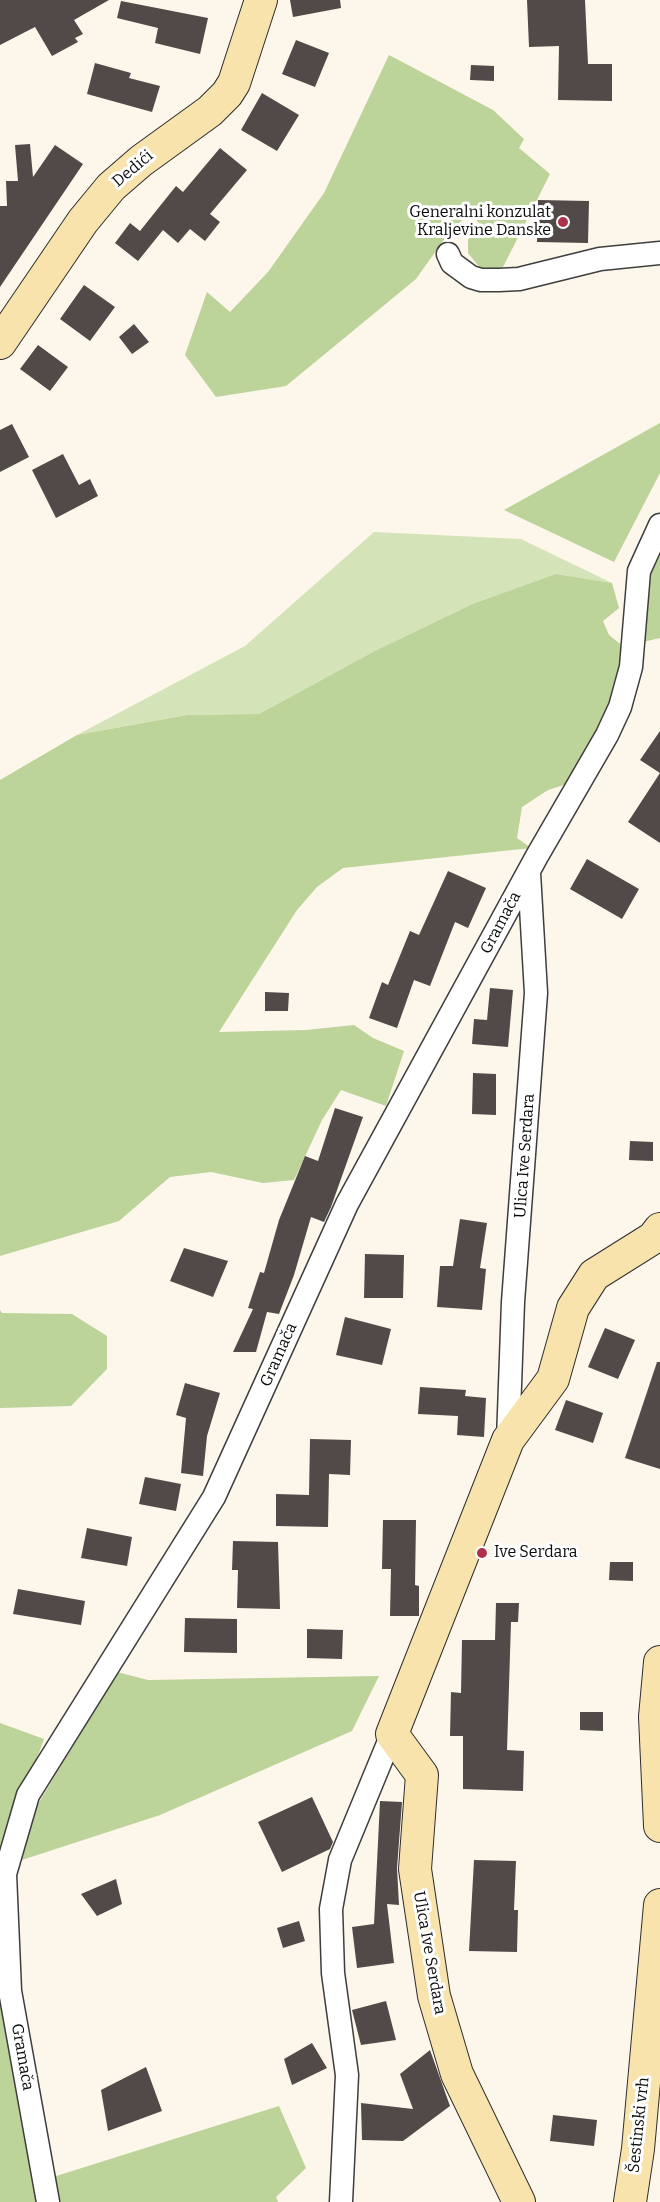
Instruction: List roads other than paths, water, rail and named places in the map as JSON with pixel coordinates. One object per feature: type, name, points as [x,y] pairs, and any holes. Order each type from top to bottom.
[{"type":"street","name":"Dedići","points":[[0,343],[83,221],[111,188],[141,161],[210,111],[227,94],[234,83],[261,0]]},
{"type":"street","points":[[448,254],[452,263],[471,276],[481,280],[500,280],[519,279],[557,267],[600,259],[660,253]]},
{"type":"street","name":"Gramača","points":[[48,2202],[9,1980],[5,1874],[28,1795],[214,1497],[347,1204],[617,714],[631,667],[639,571],[660,525]]},
{"type":"street","name":"Ulica Ive Serdara","points":[[508,1440],[513,1302],[536,993],[529,871]]},
{"type":"street","name":"Ulica Ive Serdara","points":[[341,2202],[347,2075],[333,1973],[331,1910],[340,1860],[508,1440],[553,1379],[573,1308],[594,1275],[653,1238],[660,1228]]},
{"type":"street","points":[[660,1662],[655,1718],[660,1826]]},
{"type":"street","name":"Ulica Ive Serdara","points":[[392,1734],[422,1774],[415,1869],[434,1996],[458,2074],[519,2202]]},
{"type":"street","name":"Šestinski vrh","points":[[630,2202],[638,2149],[660,1905]]},
{"type":"place","name":"Generalni konzulat Kraljevine Danske","points":[[563,222]]},
{"type":"place","name":"Ive Serdara","points":[[482,1553]]}]
